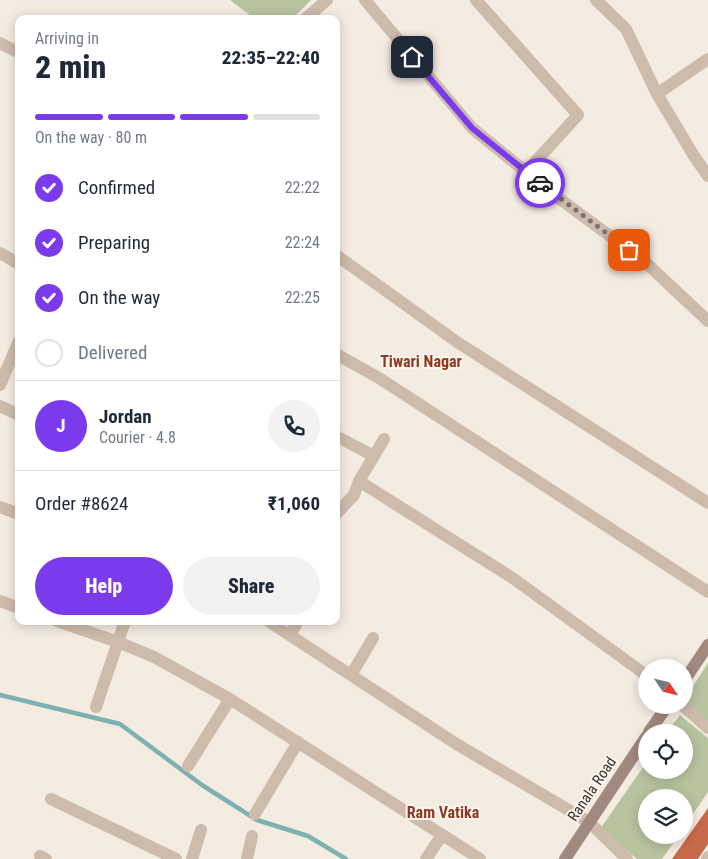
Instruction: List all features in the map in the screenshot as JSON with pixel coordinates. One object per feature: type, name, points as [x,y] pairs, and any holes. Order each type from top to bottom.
[{"type":"street","points":[[310,15],[327,0]]},
{"type":"street","points":[[365,0],[472,128],[526,172],[644,261],[708,321]]},
{"type":"street","points":[[476,0],[578,115],[526,172]]},
{"type":"street","points":[[596,0],[626,29],[657,94],[708,176]]},
{"type":"street","points":[[0,42],[15,51]]},
{"type":"street","points":[[657,94],[708,59]]},
{"type":"street","points":[[0,253],[15,262]]},
{"type":"street","points":[[340,258],[457,342],[708,503]]},
{"type":"street","points":[[0,384],[15,350]]},
{"type":"street","points":[[340,356],[379,378],[708,592]]},
{"type":"street","points":[[0,406],[15,413]]},
{"type":"street","points":[[340,438],[374,456]]},
{"type":"street","points":[[340,510],[354,495],[384,439]]},
{"type":"street","points":[[360,481],[514,579],[638,668]]},
{"type":"street","points":[[0,507],[15,513]]},
{"type":"street","points":[[0,601],[15,607]]},
{"type":"street","points":[[69,625],[154,657],[230,698],[480,859]]},
{"type":"street","points":[[96,706],[124,625]]},
{"type":"street","points":[[274,625],[458,745],[589,822],[627,859]]},
{"type":"street","points":[[290,636],[296,625]]},
{"type":"street","points":[[351,676],[373,638]]},
{"type":"street","points":[[693,668],[708,645]]},
{"type":"street","points":[[188,766],[230,698]]},
{"type":"street","points":[[692,714],[708,728]]},
{"type":"street","points":[[255,814],[298,742]]},
{"type":"street","name":"Ranala Road","points":[[565,859],[638,749]]},
{"type":"street","points":[[51,799],[176,859]]},
{"type":"street","points":[[192,859],[201,830]]},
{"type":"street","points":[[426,859],[442,834]]},
{"type":"street","points":[[247,859],[252,836]]},
{"type":"green space","points":[[230,0],[311,0],[296,15],[250,15]]},
{"type":"green space","points":[[708,663],[708,721],[693,708],[693,686]]},
{"type":"green space","points":[[680,715],[691,724],[673,724]]},
{"type":"green space","points":[[693,726],[708,738],[708,792],[693,814],[693,789],[638,789],[638,844],[673,844],[662,859],[637,859],[600,829],[638,774],[638,779],[693,779]]},
{"type":"building","points":[[708,808],[708,844],[698,859],[672,859],[683,844],[693,844],[693,829]]},
{"type":"waterway","points":[[0,695],[120,724],[202,785],[257,820],[308,836],[346,859]]},
{"type":"way so far","points":[[540,183],[629,250]]},
{"type":"district","name":"Tiwari Nagar","points":[[421,361]]},
{"type":"district","name":"Ram Vatika","points":[[443,812]]},
{"type":"route","points":[[412,57],[472,128],[540,183]]}]
